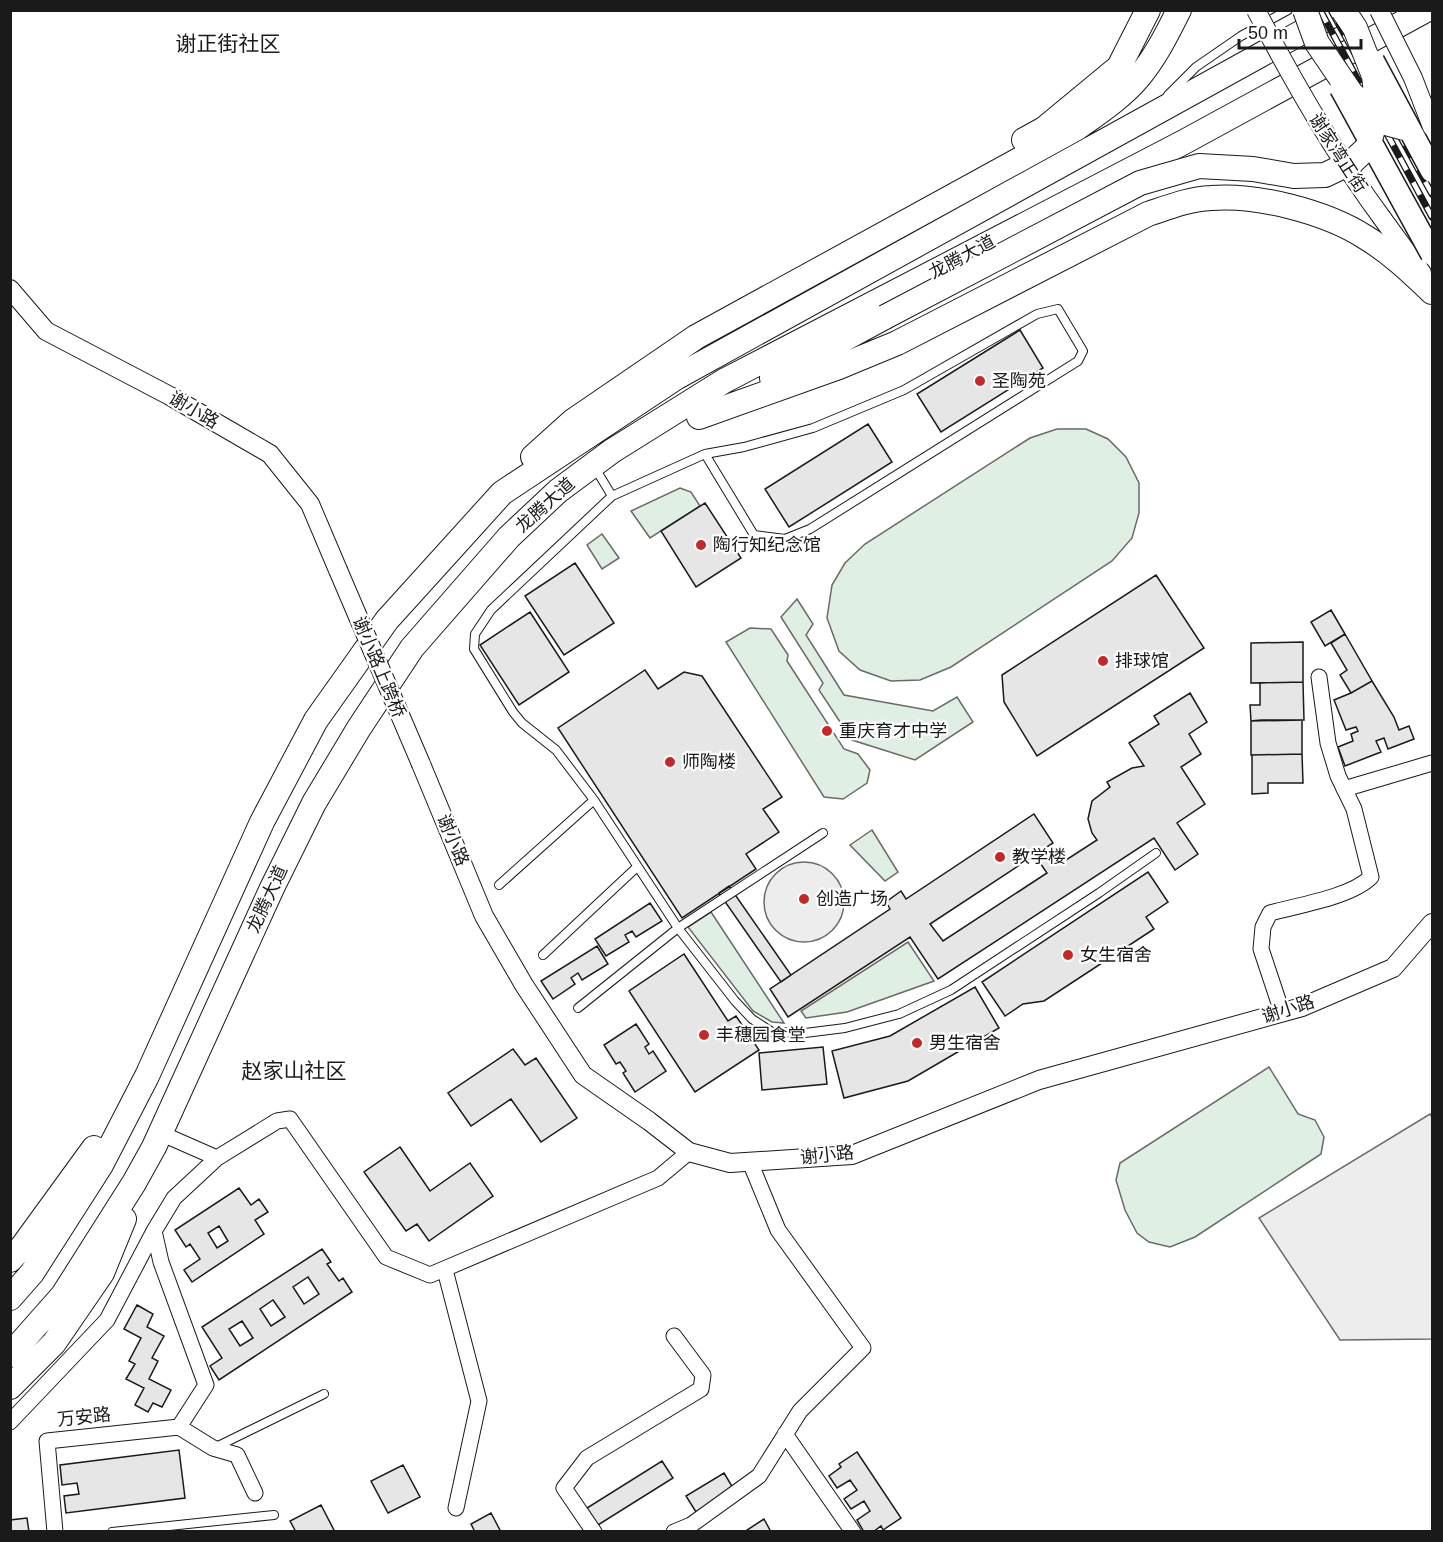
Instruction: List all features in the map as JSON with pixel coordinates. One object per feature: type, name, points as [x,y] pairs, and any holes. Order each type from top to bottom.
[{"type":"highway","points":[[609,396],[722,307],[1044,129],[1119,67],[1148,10]]},
{"type":"highway","points":[[502,493],[528,462],[573,421],[696,337],[1077,128],[1109,105],[1138,78],[1162,44],[1179,10]]},
{"type":"highway","points":[[1305,10],[1317,43],[1351,93],[1382,122],[1404,129],[1432,126]]},
{"type":"highway","name":"龙腾大道","points":[[10,1354],[63,1295],[134,1183],[157,1140],[272,888],[314,803],[359,728],[412,648],[509,537],[558,490],[602,458],[724,381],[1174,147],[1426,10]]},
{"type":"highway","points":[[699,417],[885,316],[1140,183],[1199,166],[1253,169],[1294,176],[1325,175],[1352,162],[1368,147],[1378,111],[1374,76],[1346,15]]},
{"type":"highway","name":"龙腾大道","points":[[10,1298],[32,1273],[101,1165],[147,1076],[261,822],[316,720],[387,620],[502,493],[676,377],[1144,119],[1346,15]]},
{"type":"highway","points":[[602,458],[699,417],[897,343],[1148,214],[1176,204],[1210,198],[1233,197],[1308,211],[1364,236],[1406,267],[1432,292]]},
{"type":"highway","points":[[609,396],[676,377]]},
{"type":"highway","points":[[10,1260],[22,1247],[147,1076]]},
{"type":"highway","points":[[10,1387],[54,1343],[102,1273],[157,1140]]},
{"type":"main road","name":"谢家湾正街","points":[[1299,10],[1432,254]]},
{"type":"main road","points":[[1346,15],[1432,171]]},
{"type":"street","name":"谢家湾正街","points":[[1256,10],[1313,117],[1348,171],[1432,286]]},
{"type":"street","points":[[1379,10],[1413,78],[1432,126]]},
{"type":"street","name":"谢小路","points":[[10,289],[46,331],[170,396],[270,454],[310,504],[338,570]]},
{"type":"street","name":"谢小路上跨桥","points":[[338,570],[421,764]]},
{"type":"street","points":[[1282,1012],[1261,950],[1263,927],[1270,914],[1362,886],[1371,877],[1354,809],[1338,776],[1328,744],[1319,677]]},
{"type":"street","points":[[1344,789],[1432,763]]},
{"type":"street","name":"谢小路","points":[[421,764],[484,916],[524,985],[583,1075],[689,1152],[730,1163],[852,1155],[1039,1080],[1302,1007],[1393,968],[1432,923]]},
{"type":"street","points":[[10,1422],[107,1320],[174,1198],[217,1158],[277,1121],[290,1119],[386,1257],[430,1275],[658,1178],[689,1152]]},
{"type":"street","points":[[157,1140],[217,1158]]},
{"type":"street","points":[[674,1532],[691,1525],[759,1476],[800,1411],[863,1348],[778,1230],[750,1162]]},
{"type":"street","points":[[154,1231],[161,1262],[206,1385],[179,1427],[213,1448],[237,1455],[255,1493]]},
{"type":"street","points":[[445,1270],[479,1401],[456,1508]]},
{"type":"street","points":[[594,1532],[564,1488],[581,1465],[587,1458],[701,1389],[703,1375],[674,1336]]},
{"type":"street","name":"万安路","points":[[55,1532],[47,1441],[179,1427]]},
{"type":"street","points":[[785,1434],[853,1532]]},
{"type":"lane","points":[[1144,119],[1196,67],[1241,36],[1288,10]]},
{"type":"lane","points":[[705,454],[754,535],[785,539],[810,529],[1078,362],[1083,351],[1059,309],[1037,314],[904,390],[813,428],[744,447],[705,454],[612,496],[491,610],[475,634],[474,650],[513,712],[522,723],[556,750],[594,800],[678,928],[735,1001],[752,1019],[772,1032],[805,1034],[845,1028],[899,1014],[951,990],[1156,853]]},
{"type":"lane","points":[[602,458],[612,496]]},
{"type":"lane","points":[[500,885],[594,800]]},
{"type":"lane","points":[[578,1008],[678,928],[823,833]]},
{"type":"lane","points":[[543,955],[637,867]]},
{"type":"lane","points":[[213,1448],[324,1394]]},
{"type":"lane","points":[[112,1532],[175,1528],[274,1515]]},
{"type":"green space","points":[[1057,429],[1086,429],[1108,439],[1126,457],[1139,483],[1139,513],[1132,538],[1112,561],[951,667],[920,680],[891,681],[860,670],[839,651],[827,618],[832,585],[845,563],[865,544],[1030,438]]},
{"type":"green space","points":[[680,488],[691,492],[700,506],[650,538],[631,511]]},
{"type":"green space","points":[[602,534],[619,558],[602,569],[587,545]]},
{"type":"green space","points":[[797,599],[813,624],[806,635],[844,695],[933,711],[957,697],[973,722],[915,760],[852,740],[819,690],[823,683],[781,617]]},
{"type":"green space","points":[[750,628],[771,629],[788,655],[787,661],[844,749],[858,754],[870,770],[867,783],[843,799],[824,797],[726,642]]},
{"type":"green space","points":[[872,830],[898,872],[885,881],[850,845]]},
{"type":"green space","points":[[711,912],[784,1023],[772,1022],[753,1011],[688,927]]},
{"type":"green space","points":[[908,942],[934,981],[847,1012],[806,1018],[801,1011]]},
{"type":"green space","points":[[1269,1067],[1298,1114],[1315,1120],[1324,1137],[1321,1154],[1195,1237],[1170,1247],[1149,1242],[1137,1233],[1125,1210],[1116,1180],[1120,1163]]},
{"type":"shaded area","name":"创造广场","points":[[804,862],[819,865],[832,874],[841,887],[844,902],[841,917],[832,930],[819,939],[804,942],[789,939],[776,930],[767,917],[764,902],[767,887],[776,874],[789,865]]},
{"type":"shaded area","points":[[1430,1114],[1432,1117],[1432,1339],[1340,1340],[1259,1218]]},
{"type":"building","name":"圣陶苑","points":[[1020,330],[1043,368],[941,432],[917,394]]},
{"type":"building","points":[[868,424],[892,462],[789,527],[765,489]]},
{"type":"building","name":"陶行知纪念馆","points":[[705,503],[741,558],[696,587],[661,531]]},
{"type":"building","points":[[575,563],[614,623],[564,655],[525,596]]},
{"type":"building","name":"排球馆","points":[[1156,575],[1204,648],[1037,756],[1004,702],[1002,675]]},
{"type":"building","points":[[1331,610],[1345,634],[1325,646],[1311,622]]},
{"type":"building","points":[[530,612],[569,672],[519,705],[480,645]]},
{"type":"building","points":[[1345,634],[1372,681],[1351,693],[1340,675],[1347,670],[1331,643]]},
{"type":"building","points":[[1303,642],[1303,682],[1251,683],[1251,643]]},
{"type":"building","name":"师陶楼","points":[[645,670],[658,689],[684,672],[702,676],[782,797],[763,809],[779,832],[746,854],[756,869],[682,918],[558,728]]},
{"type":"building","points":[[1372,681],[1394,717],[1399,730],[1409,726],[1414,739],[1388,749],[1384,738],[1376,741],[1381,752],[1345,766],[1338,747],[1353,741],[1351,734],[1358,731],[1356,727],[1346,730],[1334,700]]},
{"type":"building","points":[[1303,682],[1304,720],[1251,721],[1250,705],[1260,705],[1260,683]]},
{"type":"building","name":"教学楼","points":[[1190,693],[1207,722],[1189,734],[1201,754],[1181,767],[1205,804],[1177,823],[1198,854],[1175,870],[1154,838],[938,979],[910,937],[788,1017],[770,989],[890,909],[886,902],[901,891],[906,899],[1034,814],[1053,843],[930,924],[943,941],[1047,873],[1038,860],[1051,851],[1060,864],[1097,840],[1092,833],[1088,819],[1092,801],[1110,787],[1107,782],[1132,768],[1144,766],[1129,743],[1159,724],[1154,716]]},
{"type":"building","points":[[1302,720],[1302,754],[1251,755],[1251,721]]},
{"type":"building","points":[[1302,754],[1303,783],[1268,783],[1268,793],[1252,794],[1252,755]]},
{"type":"building","name":"女生宿舍","points":[[1148,872],[1168,902],[1146,917],[1154,929],[1044,1001],[1023,1004],[1005,1016],[982,982]]},
{"type":"building","points":[[729,886],[791,975],[781,982],[719,893]]},
{"type":"building","points":[[650,903],[662,921],[636,937],[632,931],[625,935],[629,942],[606,956],[595,939]]},
{"type":"building","points":[[597,946],[608,964],[582,980],[578,973],[571,978],[575,984],[553,999],[541,981]]},
{"type":"building","name":"丰穗园食堂","points":[[684,954],[728,1021],[736,1016],[759,1050],[695,1092],[629,991]]},
{"type":"building","name":"男生宿舍","points":[[975,987],[999,1028],[908,1081],[844,1098],[832,1051],[890,1036]]},
{"type":"building","points":[[636,1024],[649,1044],[645,1047],[649,1054],[653,1051],[666,1071],[635,1092],[623,1073],[626,1071],[620,1062],[616,1064],[604,1045]]},
{"type":"building","points":[[823,1047],[827,1084],[762,1090],[759,1053]]},
{"type":"building","points":[[513,1049],[525,1065],[536,1058],[577,1118],[541,1142],[511,1099],[471,1126],[448,1093]]},
{"type":"building","points":[[400,1147],[430,1191],[470,1163],[493,1196],[429,1241],[417,1224],[406,1231],[364,1172]]},
{"type":"building","points":[[239,1188],[251,1205],[259,1199],[268,1212],[255,1220],[264,1234],[192,1282],[184,1270],[200,1259],[190,1244],[186,1247],[175,1230]],"holes":[[[219,1226],[228,1241],[217,1248],[208,1233]]]},
{"type":"building","points":[[322,1249],[331,1262],[327,1264],[339,1281],[343,1278],[352,1292],[219,1380],[210,1366],[222,1358],[202,1327]],"holes":[[[308,1277],[319,1294],[304,1304],[293,1287]],[[273,1300],[285,1317],[271,1326],[260,1309]],[[242,1321],[253,1338],[240,1346],[229,1329]]]},
{"type":"building","points":[[137,1305],[153,1314],[147,1327],[164,1336],[152,1358],[158,1361],[149,1379],[171,1390],[162,1407],[153,1403],[148,1412],[135,1405],[144,1388],[126,1379],[135,1364],[129,1361],[141,1338],[124,1329]]},
{"type":"building","points":[[179,1450],[185,1498],[66,1513],[64,1496],[79,1494],[77,1483],[62,1485],[60,1465]]},
{"type":"building","points":[[857,1452],[901,1518],[883,1530],[881,1526],[873,1532],[864,1532],[857,1520],[870,1511],[864,1501],[851,1509],[844,1499],[857,1490],[850,1480],[837,1488],[829,1476],[841,1467],[839,1464]]},
{"type":"building","points":[[662,1461],[673,1478],[598,1525],[587,1508]]},
{"type":"building","points":[[403,1465],[420,1497],[388,1513],[371,1481]]},
{"type":"building","points":[[724,1473],[733,1488],[696,1512],[686,1496]]},
{"type":"building","points":[[321,1505],[335,1532],[296,1532],[290,1521]]},
{"type":"building","points":[[491,1513],[501,1532],[475,1532],[471,1524]]},
{"type":"building","points":[[27,1518],[29,1532],[10,1532],[10,1520]]},
{"type":"building","points":[[764,1519],[771,1532],[744,1532]]},
{"type":"railway","points":[[1320,10],[1432,217]]},
{"type":"railway","points":[[1331,10],[1432,194]]},
{"type":"place","name":"圣陶苑","points":[[980,381]]},
{"type":"place","name":"陶行知纪念馆","points":[[701,545]]},
{"type":"place","name":"排球馆","points":[[1103,661]]},
{"type":"place","name":"重庆育才中学","points":[[827,731]]},
{"type":"place","name":"师陶楼","points":[[670,762]]},
{"type":"place","name":"教学楼","points":[[1000,857]]},
{"type":"place","name":"创造广场","points":[[804,899]]},
{"type":"place","name":"女生宿舍","points":[[1068,955]]},
{"type":"place","name":"丰穗园食堂","points":[[704,1035]]},
{"type":"place","name":"男生宿舍","points":[[917,1043]]},
{"type":"district","name":"谢正街社区","points":[[228,43]]},
{"type":"district","name":"赵家山社区","points":[[294,1070]]}]
